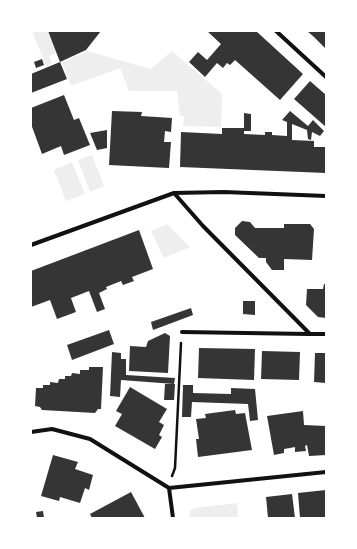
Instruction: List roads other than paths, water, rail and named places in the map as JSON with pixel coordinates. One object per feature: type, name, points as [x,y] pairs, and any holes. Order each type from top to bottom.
[{"type":"street","points":[[276,31],[326,77]]},
{"type":"street","points":[[31,245],[174,193],[224,192],[326,196]]},
{"type":"street","points":[[174,193],[203,226],[310,334]]},
{"type":"street","points":[[182,332],[326,334]]},
{"type":"street","points":[[31,432],[52,429],[90,439],[169,488],[326,472]]},
{"type":"street","points":[[169,488],[173,518]]}]
